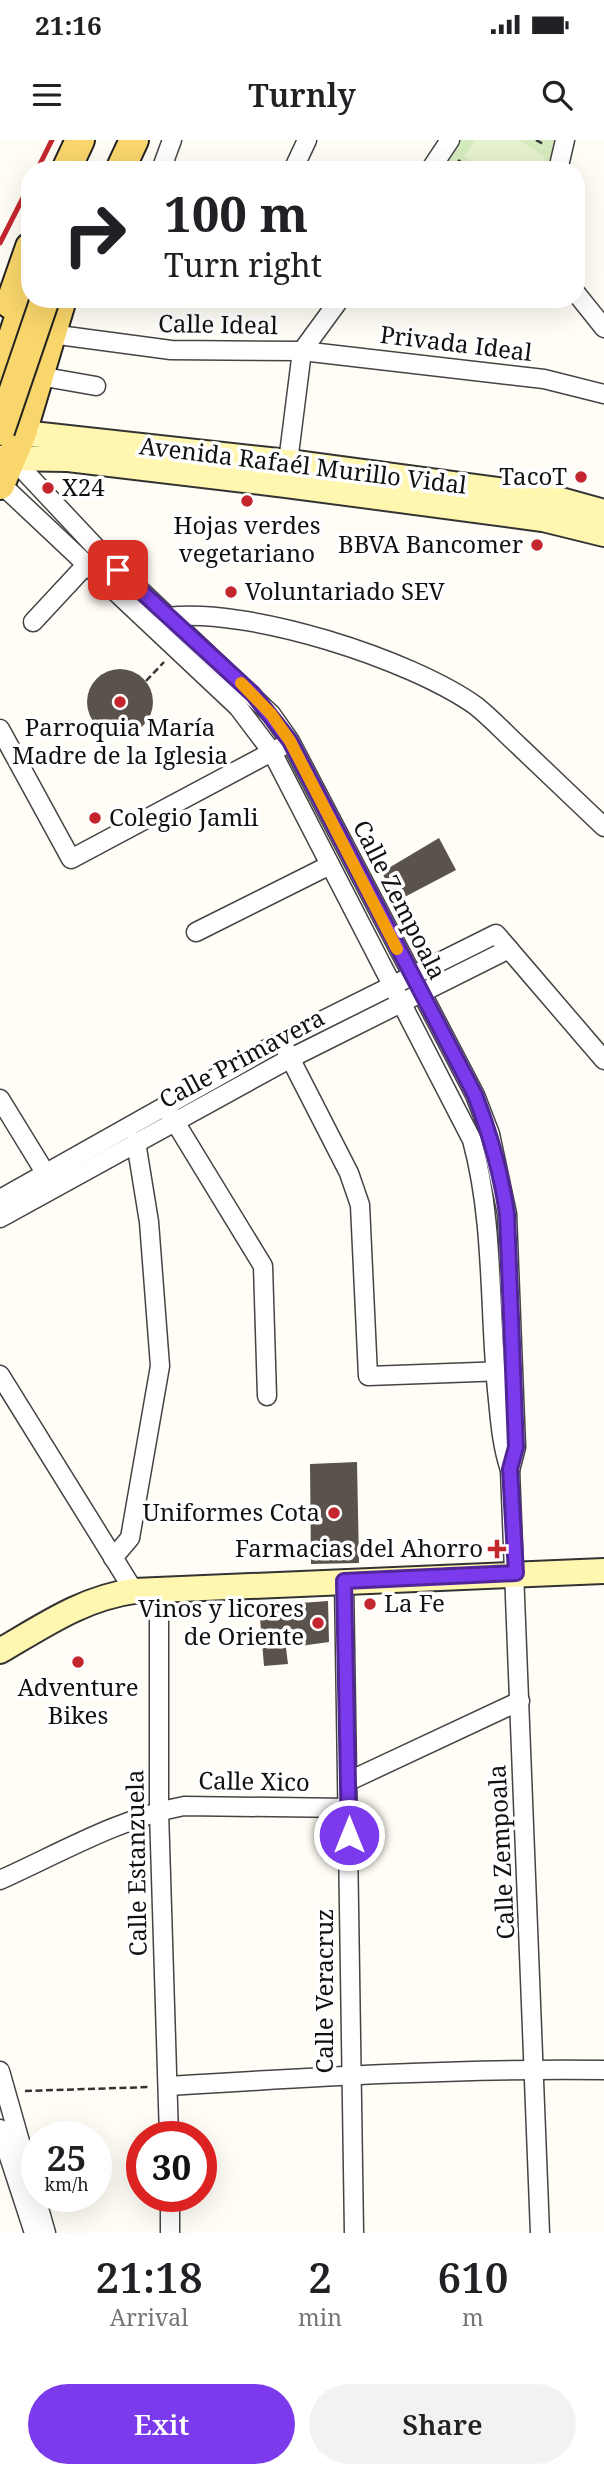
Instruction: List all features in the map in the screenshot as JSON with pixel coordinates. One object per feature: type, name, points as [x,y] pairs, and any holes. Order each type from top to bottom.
[{"type":"main road","points":[[70,161],[80,140]]},
{"type":"main road","points":[[86,161],[96,140]]},
{"type":"main road","points":[[107,161],[117,140]]},
{"type":"main road","points":[[124,161],[134,140]]},
{"type":"main road","points":[[0,335],[21,273]]},
{"type":"main road","points":[[0,374],[22,308]]},
{"type":"main road","points":[[0,485],[7,442],[43,308]]},
{"type":"main road","points":[[7,442],[37,382],[59,308]]},
{"type":"main road","points":[[0,382],[17,389],[37,382]]},
{"type":"main road","name":"Avenida Rafaél Murillo Vidal","points":[[7,442],[68,459],[132,457],[288,462],[550,497],[604,512]]},
{"type":"main road","name":"Avenida Rafaél Murillo Vidal","points":[[132,457],[529,517],[589,528],[604,534]]},
{"type":"main road","points":[[0,1651],[103,1595],[159,1588],[516,1573],[604,1572]]},
{"type":"street","points":[[164,161],[172,140]]},
{"type":"street","points":[[297,161],[307,140]]},
{"type":"street","points":[[436,161],[450,140]]},
{"type":"street","points":[[560,161],[565,140]]},
{"type":"street","points":[[585,304],[604,328]]},
{"type":"street","points":[[288,462],[302,351],[333,308]]},
{"type":"street","name":"Calle Ideal","points":[[51,334],[171,350],[302,351]]},
{"type":"street","name":"Privada Ideal","points":[[302,351],[544,379],[604,394]]},
{"type":"street","points":[[37,382],[96,386]]},
{"type":"street","name":"Calle Zempoala","points":[[7,442],[84,537],[162,624],[175,649],[238,707],[272,752],[455,1103],[471,1140],[482,1179],[503,1371]]},
{"type":"street","name":"Calle Zempoala","points":[[0,485],[86,565],[253,694],[290,741],[475,1095],[490,1134],[502,1179],[507,1214],[503,1447],[510,1469],[516,1573],[540,2233]]},
{"type":"street","points":[[33,622],[86,565]]},
{"type":"street","points":[[162,624],[214,615],[278,628],[405,666],[430,678],[479,709],[604,827]]},
{"type":"street","points":[[0,729],[71,859],[290,741]]},
{"type":"street","points":[[196,933],[330,865]]},
{"type":"street","name":"Calle Primavera","points":[[0,1199],[281,1041],[496,934],[509,949],[402,1005],[291,1058],[0,1218]]},
{"type":"street","points":[[509,949],[604,1060]]},
{"type":"street","points":[[281,1041],[349,1173],[360,1205],[368,1376],[503,1371]]},
{"type":"street","points":[[0,1099],[46,1174]]},
{"type":"street","points":[[165,1106],[263,1266],[267,1396]]},
{"type":"street","points":[[113,1558],[130,1538],[160,1366],[149,1222],[136,1142]]},
{"type":"street","points":[[0,1375],[134,1591]]},
{"type":"street","name":"Calle Veracruz","points":[[344,1581],[354,2233]]},
{"type":"street","name":"Calle Estanzuela","points":[[159,1588],[159,1811],[169,2121]]},
{"type":"street","points":[[349,1781],[520,1701]]},
{"type":"street","name":"Calle Xico","points":[[0,1880],[134,1819],[159,1811],[184,1806],[348,1808]]},
{"type":"street","points":[[169,2086],[350,2075],[536,2069],[604,2070]]},
{"type":"street","points":[[0,2071],[46,2233]]},
{"type":"street","points":[[0,2129],[34,2233]]},
{"type":"street","points":[[170,2212],[170,2233]]},
{"type":"path","points":[[146,681],[175,649]]},
{"type":"path","points":[[8,2092],[169,2086]]},
{"type":"green space","points":[[450,140],[566,140],[560,161],[436,161]]},
{"type":"green space","points":[[475,140],[519,140],[545,157],[542,161],[471,161],[464,156]]},
{"type":"building","name":"Parroquia María Madre de la Iglesia","points":[[120,669],[143,679],[153,702],[143,725],[120,735],[97,725],[87,702],[97,679]]},
{"type":"building","points":[[439,838],[456,870],[395,902],[382,872]]},
{"type":"building","name":"Uniformes Cota","points":[[357,1462],[359,1563],[311,1564],[310,1464]]},
{"type":"building","points":[[328,1601],[329,1642],[286,1648],[288,1664],[264,1666],[259,1606]]},
{"type":"railway","points":[[42,161],[52,140]]},
{"type":"railway","points":[[0,243],[21,202]]},
{"type":"slow traffic","points":[[241,683],[271,714],[290,741],[397,949]]},
{"type":"place","name":"TacoT","points":[[581,477]]},
{"type":"place","name":"X24","points":[[48,488]]},
{"type":"place","name":"Hojas verdes vegetariano","points":[[247,501]]},
{"type":"place","name":"BBVA Bancomer","points":[[537,545]]},
{"type":"place","name":"Voluntariado SEV","points":[[231,592]]},
{"type":"place","name":"Parroquia María Madre de la Iglesia","points":[[120,702]]},
{"type":"place","name":"Colegio Jamli","points":[[95,818]]},
{"type":"place","name":"Uniformes Cota","points":[[334,1513]]},
{"type":"place","name":"Farmacias del Ahorro","points":[[497,1549]]},
{"type":"place","name":"La Fe","points":[[370,1604]]},
{"type":"place","name":"Vinos y licores de Oriente","points":[[318,1623]]},
{"type":"place","name":"Adventure Bikes","points":[[78,1662]]},
{"type":"route","points":[[118,570],[253,694],[290,741],[475,1095],[490,1134],[502,1179],[507,1214],[516,1447],[510,1469],[516,1573],[344,1581],[349,1835]]}]
